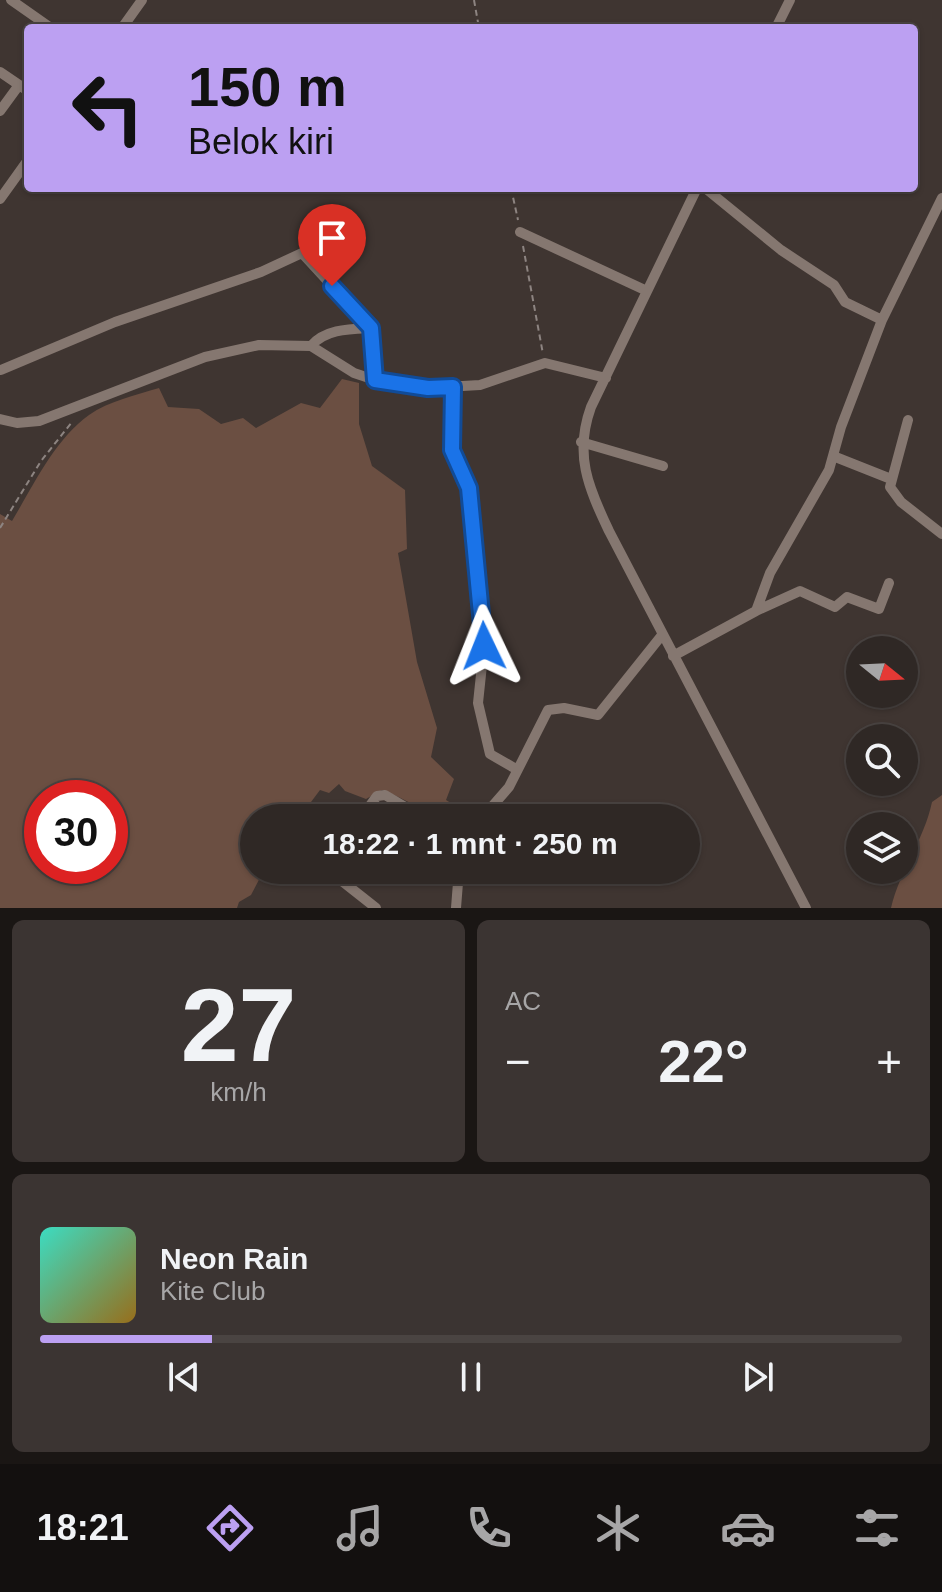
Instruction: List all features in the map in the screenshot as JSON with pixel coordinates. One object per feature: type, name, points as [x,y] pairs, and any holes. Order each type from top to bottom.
[{"type":"street","points":[[11,0],[45,24]]},
{"type":"street","points":[[125,24],[142,0]]},
{"type":"street","points":[[778,24],[790,0]]},
{"type":"street","points":[[0,72],[24,88],[0,111]]},
{"type":"street","points":[[0,199],[24,166]]},
{"type":"street","points":[[695,192],[591,407],[581,442],[582,462],[590,491],[662,635],[743,782],[806,908]]},
{"type":"street","points":[[710,192],[781,250],[834,285],[845,302],[882,320]]},
{"type":"street","points":[[756,611],[770,573],[817,494],[882,320],[942,198]]},
{"type":"street","points":[[520,232],[647,291]]},
{"type":"street","points":[[1,370],[115,322],[261,272],[302,253],[371,328],[375,380]]},
{"type":"street","points":[[311,346],[319,337],[330,333],[371,328]]},
{"type":"street","points":[[0,419],[17,423],[39,421],[205,357],[259,345],[311,346],[343,368],[375,380],[428,388],[480,385],[545,363],[606,378]]},
{"type":"street","points":[[453,387],[452,450],[469,488],[483,610],[484,646],[478,703],[490,754],[516,769]]},
{"type":"street","points":[[908,420],[890,487],[897,498],[942,534]]},
{"type":"street","points":[[581,442],[663,466]]},
{"type":"street","points":[[833,456],[891,479]]},
{"type":"street","points":[[673,656],[800,591],[835,607],[847,597],[879,609],[889,583]]},
{"type":"street","points":[[494,804],[509,787],[516,769],[533,745],[548,710],[564,708],[598,715],[662,635]]},
{"type":"street","points":[[371,804],[377,796],[385,795],[400,804]]},
{"type":"street","points":[[346,884],[376,908]]},
{"type":"street","points":[[456,908],[458,884]]},
{"type":"path","points":[[474,0],[478,24]]},
{"type":"path","points":[[512,192],[545,363]]},
{"type":"path","points":[[0,528],[41,461],[86,405]]},
{"type":"shaded area","points":[[342,379],[359,383],[359,424],[372,466],[405,490],[407,549],[398,553],[417,662],[437,728],[431,757],[454,779],[446,800],[452,804],[414,804],[382,790],[366,799],[345,791],[339,784],[329,793],[320,790],[310,804],[240,804],[240,884],[257,884],[251,895],[239,902],[237,908],[0,908],[0,514],[12,521],[66,437],[89,415],[123,399],[159,388],[168,407],[199,409],[221,424],[243,418],[256,428],[301,403],[320,408]]},
{"type":"shaded area","points":[[942,795],[942,908],[891,908],[899,884],[918,884],[918,840],[932,802]]},
{"type":"route","points":[[332,286],[371,328],[376,361],[375,380],[428,388],[453,387],[452,450],[469,488],[483,610],[484,646]]}]
